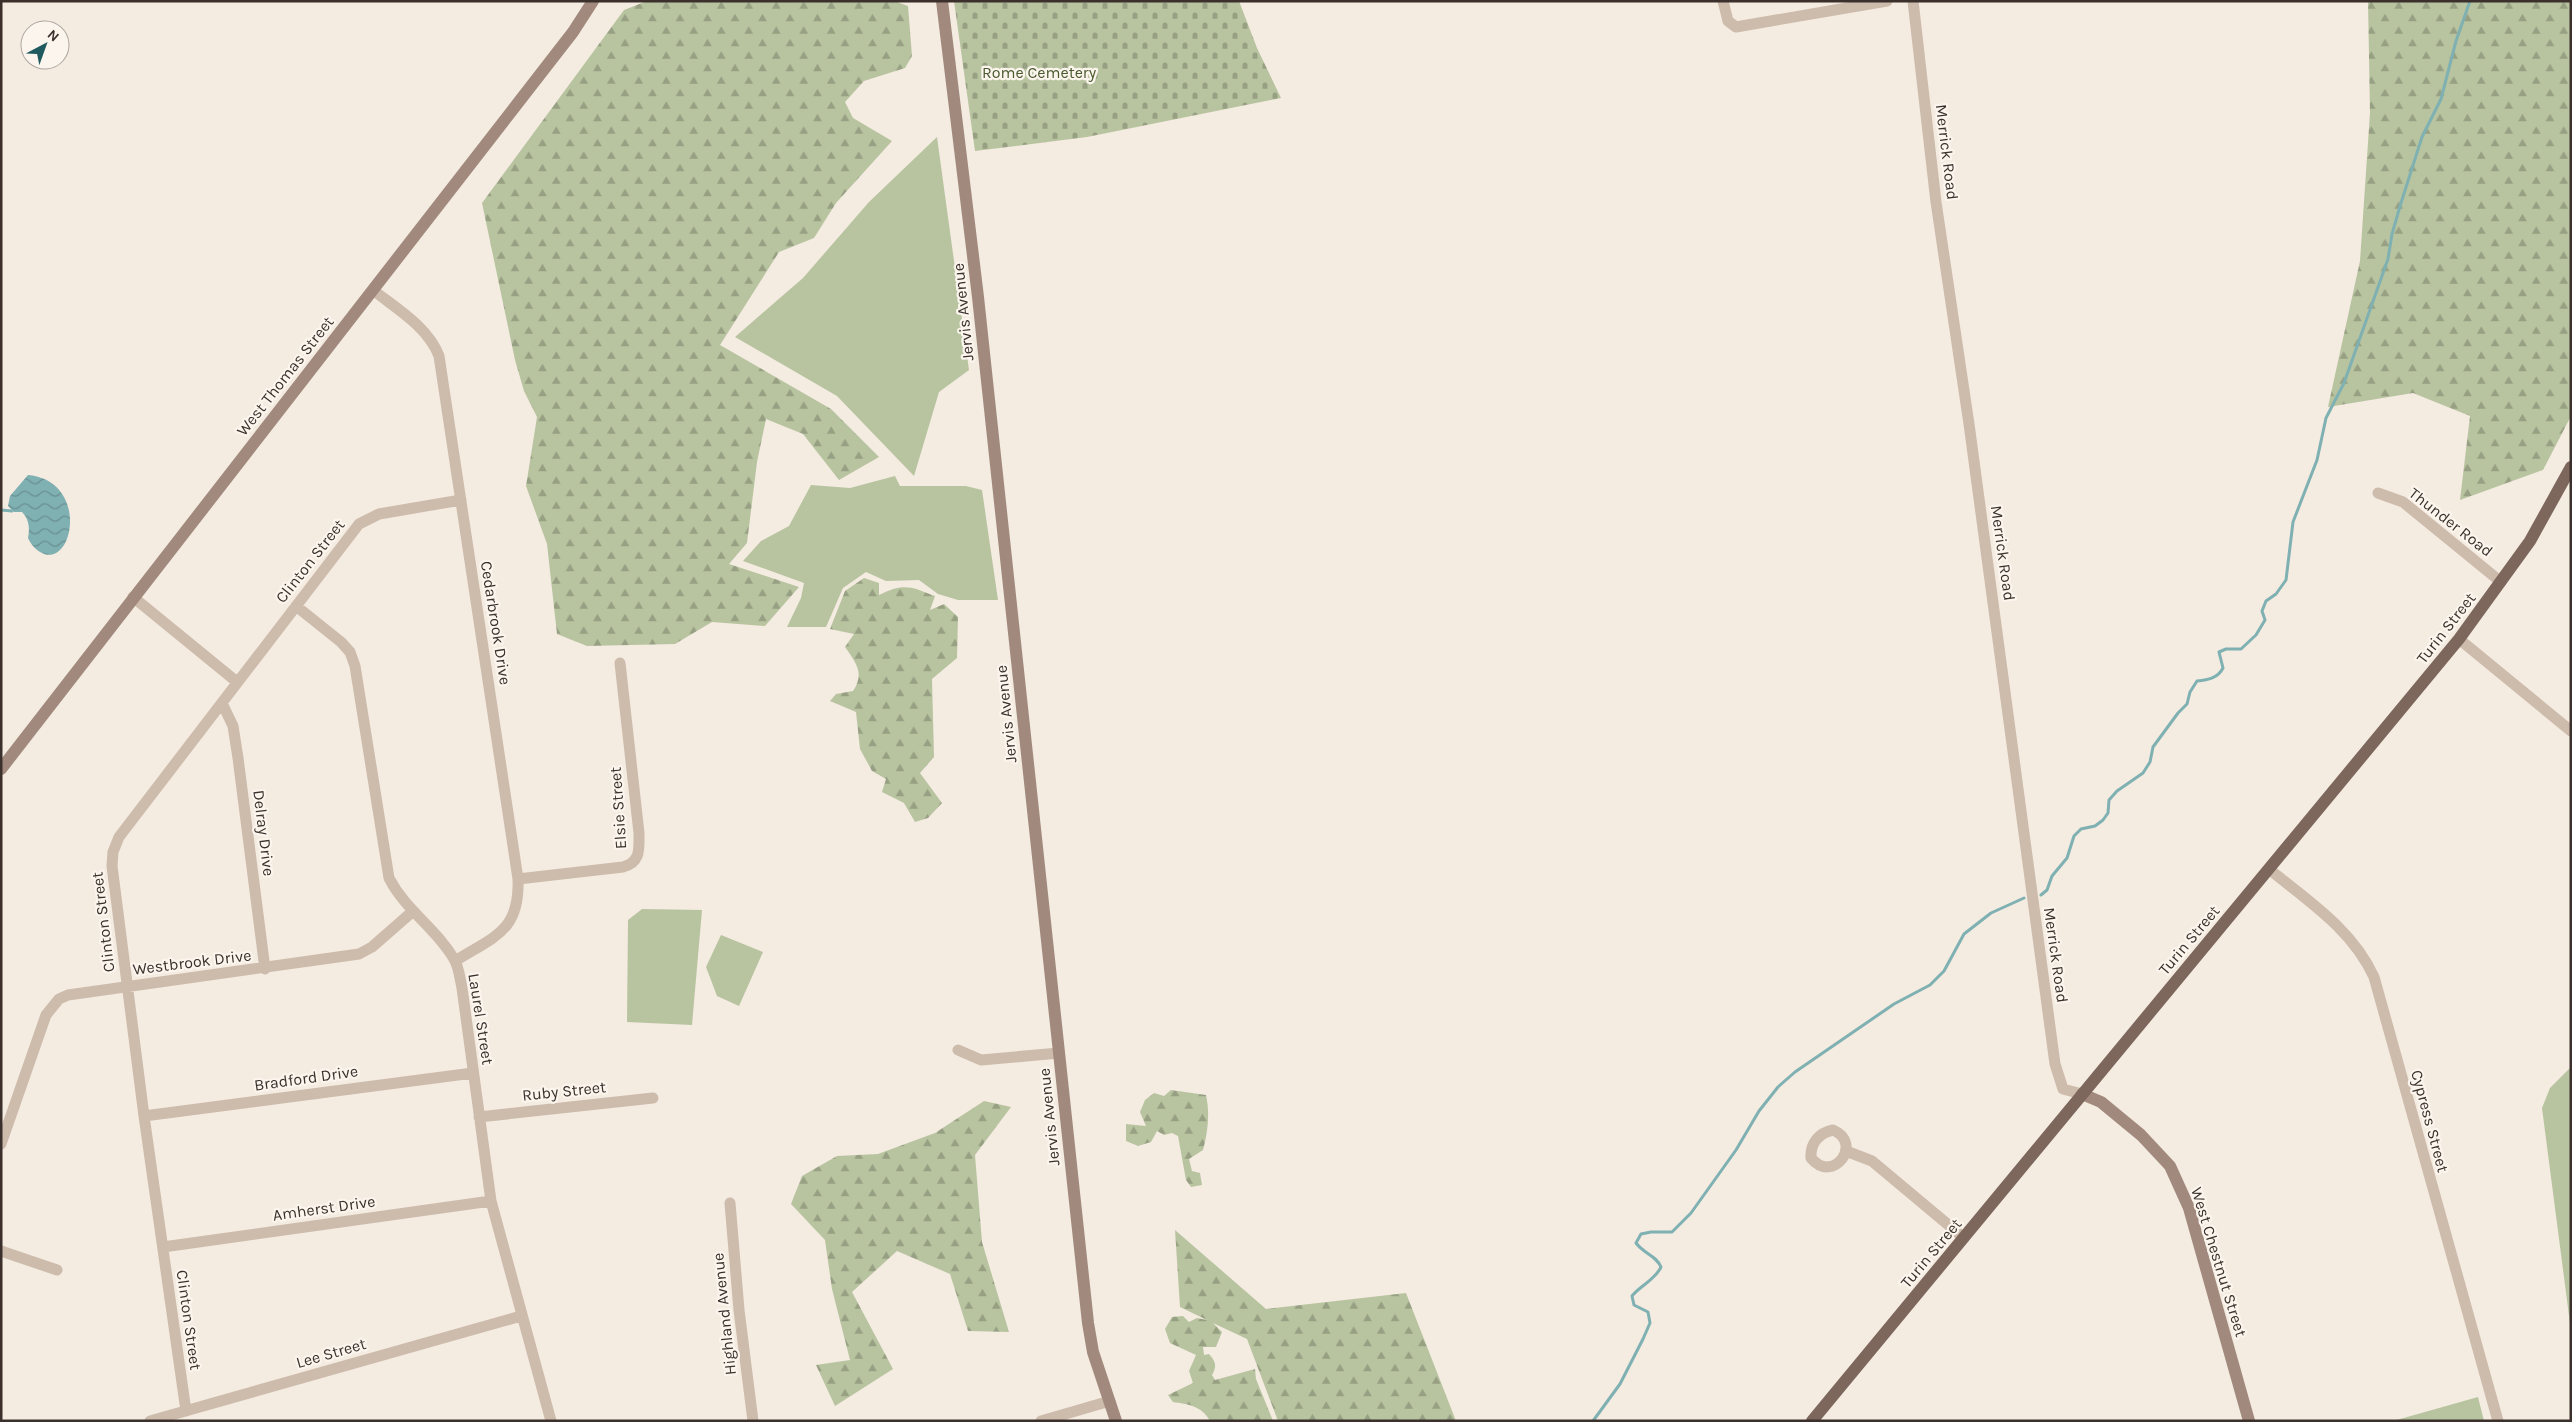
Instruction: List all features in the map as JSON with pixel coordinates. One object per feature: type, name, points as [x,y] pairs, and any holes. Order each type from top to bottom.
[{"type":"main road","name":"Turin Street","points":[[1812,1421],[2459,639],[2530,541],[2571,467]]},
{"type":"street","name":"West Thomas Street","points":[[1,769],[133,596],[567,40],[593,1]]},
{"type":"street","name":"Jervis Avenue","points":[[942,1],[978,297],[1088,1323],[1094,1352],[1116,1421]]},
{"type":"street","points":[[1724,1],[1728,21],[1736,27],[1887,1]]},
{"type":"street","name":"Merrick Road","points":[[1913,1],[1936,202],[1969,424],[2055,1064],[2063,1089],[2082,1094]]},
{"type":"street","name":"Cedarbrook Drive","points":[[373,290],[419,326],[434,342],[439,356],[518,879],[519,900],[514,916],[494,936],[456,960]]},
{"type":"street","name":"Thunder Road","points":[[2378,494],[2403,502],[2501,582]]},
{"type":"street","name":"Clinton Street","points":[[186,1411],[127,987],[112,866],[113,852],[119,837],[359,524],[379,514],[461,500]]},
{"type":"street","points":[[133,596],[237,682]]},
{"type":"street","name":"Laurel Street","points":[[296,606],[341,642],[350,652],[355,666],[376,789],[386,865],[396,892],[412,912],[442,941],[456,960],[462,988],[491,1201],[551,1421]]},
{"type":"street","points":[[2459,639],[2571,731]]},
{"type":"street","name":"Elsie Street","points":[[518,879],[623,867],[633,864],[637,857],[639,833],[620,664]]},
{"type":"street","name":"Delray Drive","points":[[222,703],[233,726],[265,969]]},
{"type":"street","name":"Cypress Street","points":[[2269,869],[2348,936],[2364,956],[2374,977],[2498,1421]]},
{"type":"street","name":"Westbrook Drive","points":[[1,1144],[46,1015],[59,999],[127,987],[265,969],[359,954],[372,947],[412,912]]},
{"type":"street","points":[[958,1050],[981,1060],[1059,1053]]},
{"type":"street","name":"Bradford Drive","points":[[144,1116],[473,1073]]},
{"type":"street","name":"West Chestnut Street","points":[[2082,1094],[2101,1102],[2141,1135],[2170,1166],[2189,1208],[2249,1421]]},
{"type":"street","name":"Ruby Street","points":[[479,1117],[653,1098]]},
{"type":"street","points":[[1846,1151],[1872,1161],[1964,1238]]},
{"type":"street","name":"Amherst Drive","points":[[163,1247],[491,1201]]},
{"type":"street","name":"Highland Avenue","points":[[730,1203],[739,1310],[753,1421]]},
{"type":"street","points":[[1,1251],[57,1270]]},
{"type":"street","name":"Lee Street","points":[[150,1421],[521,1316]]},
{"type":"street","points":[[1041,1421],[1110,1402]]},
{"type":"green space","points":[[647,1],[894,1],[908,6],[912,56],[905,68],[864,81],[845,102],[853,118],[892,141],[836,203],[814,238],[779,252],[720,345],[831,409],[879,457],[839,480],[803,434],[766,419],[757,462],[747,543],[729,564],[799,587],[765,626],[712,622],[675,644],[587,646],[557,634],[547,544],[526,486],[537,417],[524,391],[515,360],[482,203],[624,10]]},
{"type":"green space","name":"Rome Cemetery","points":[[954,1],[1239,1],[1257,48],[1281,98],[1087,137],[975,151]]},
{"type":"green space","points":[[2368,1],[2571,1],[2571,416],[2543,470],[2460,500],[2470,416],[2413,393],[2328,407],[2360,261],[2370,113]]},
{"type":"green space","points":[[937,137],[969,370],[939,392],[914,476],[837,396],[735,337],[803,278],[869,202]]},
{"type":"green space","points":[[895,476],[900,486],[966,486],[982,490],[998,600],[958,600],[938,594],[919,580],[886,581],[866,572],[843,588],[826,627],[787,627],[801,598],[804,583],[743,561],[761,541],[789,526],[811,485],[850,488]]},
{"type":"green space","points":[[864,578],[879,583],[879,595],[901,587],[907,587],[935,596],[930,610],[944,604],[958,617],[957,658],[932,679],[934,757],[920,773],[942,803],[928,818],[915,822],[904,803],[882,792],[886,779],[872,771],[860,749],[856,712],[830,701],[836,694],[853,691],[857,685],[858,668],[845,647],[854,634],[830,629],[845,591]]},
{"type":"green space","points":[[642,909],[702,910],[692,1025],[627,1022],[628,920]]},
{"type":"green space","points":[[721,935],[763,952],[739,1006],[717,996],[706,967]]},
{"type":"green space","points":[[2571,1067],[2571,1331],[2542,1108],[2550,1088]]},
{"type":"green space","points":[[1171,1090],[1206,1095],[1208,1122],[1203,1150],[1189,1159],[1192,1171],[1200,1173],[1202,1185],[1191,1187],[1186,1180],[1178,1136],[1172,1133],[1164,1135],[1157,1131],[1151,1142],[1138,1146],[1126,1141],[1126,1124],[1146,1126],[1140,1112],[1145,1100],[1154,1093],[1164,1096]]},
{"type":"green space","points":[[984,1101],[1011,1107],[975,1155],[982,1242],[1009,1332],[968,1331],[950,1274],[897,1251],[852,1292],[893,1369],[835,1406],[816,1365],[850,1360],[832,1289],[825,1240],[791,1204],[802,1176],[837,1156],[878,1154],[935,1133]]},
{"type":"green space","points":[[1175,1230],[1266,1309],[1406,1293],[1456,1421],[1278,1421],[1247,1339],[1213,1323],[1222,1332],[1216,1347],[1203,1347],[1204,1355],[1209,1354],[1214,1362],[1215,1369],[1212,1375],[1215,1380],[1255,1369],[1256,1379],[1273,1421],[1210,1421],[1199,1409],[1173,1402],[1168,1395],[1193,1383],[1189,1371],[1196,1355],[1170,1343],[1165,1329],[1172,1317],[1183,1316],[1189,1322],[1197,1318],[1207,1320],[1180,1307]]},
{"type":"green space","points":[[2478,1397],[2484,1421],[2393,1421]]},
{"type":"water","points":[[28,475],[48,481],[61,492],[68,507],[70,523],[67,538],[61,549],[52,555],[40,552],[33,546],[28,538],[28,521],[22,512],[14,512],[8,506],[10,496]]},
{"type":"waterway","points":[[2041,895],[2047,890],[2052,876],[2067,858],[2074,836],[2081,829],[2095,826],[2103,820],[2108,813],[2109,800],[2117,791],[2143,773],[2150,762],[2153,747],[2187,704],[2190,692],[2197,681],[2212,678],[2221,671],[2223,668],[2219,652],[2226,649],[2241,649],[2256,635],[2265,620],[2262,611],[2266,601],[2276,594],[2286,580],[2293,522],[2317,460],[2326,418],[2344,383],[2388,259],[2392,234],[2401,203],[2422,137],[2441,99],[2456,41],[2470,1]]},
{"type":"waterway","points":[[1,510],[12,511]]},
{"type":"waterway","points":[[1593,1421],[1620,1384],[1650,1323],[1648,1312],[1634,1305],[1632,1296],[1661,1267],[1656,1260],[1636,1243],[1641,1234],[1672,1232],[1691,1213],[1736,1150],[1759,1111],[1778,1087],[1795,1072],[1894,1004],[1930,985],[1944,971],[1964,934],[1991,913],[2024,898]]}]
